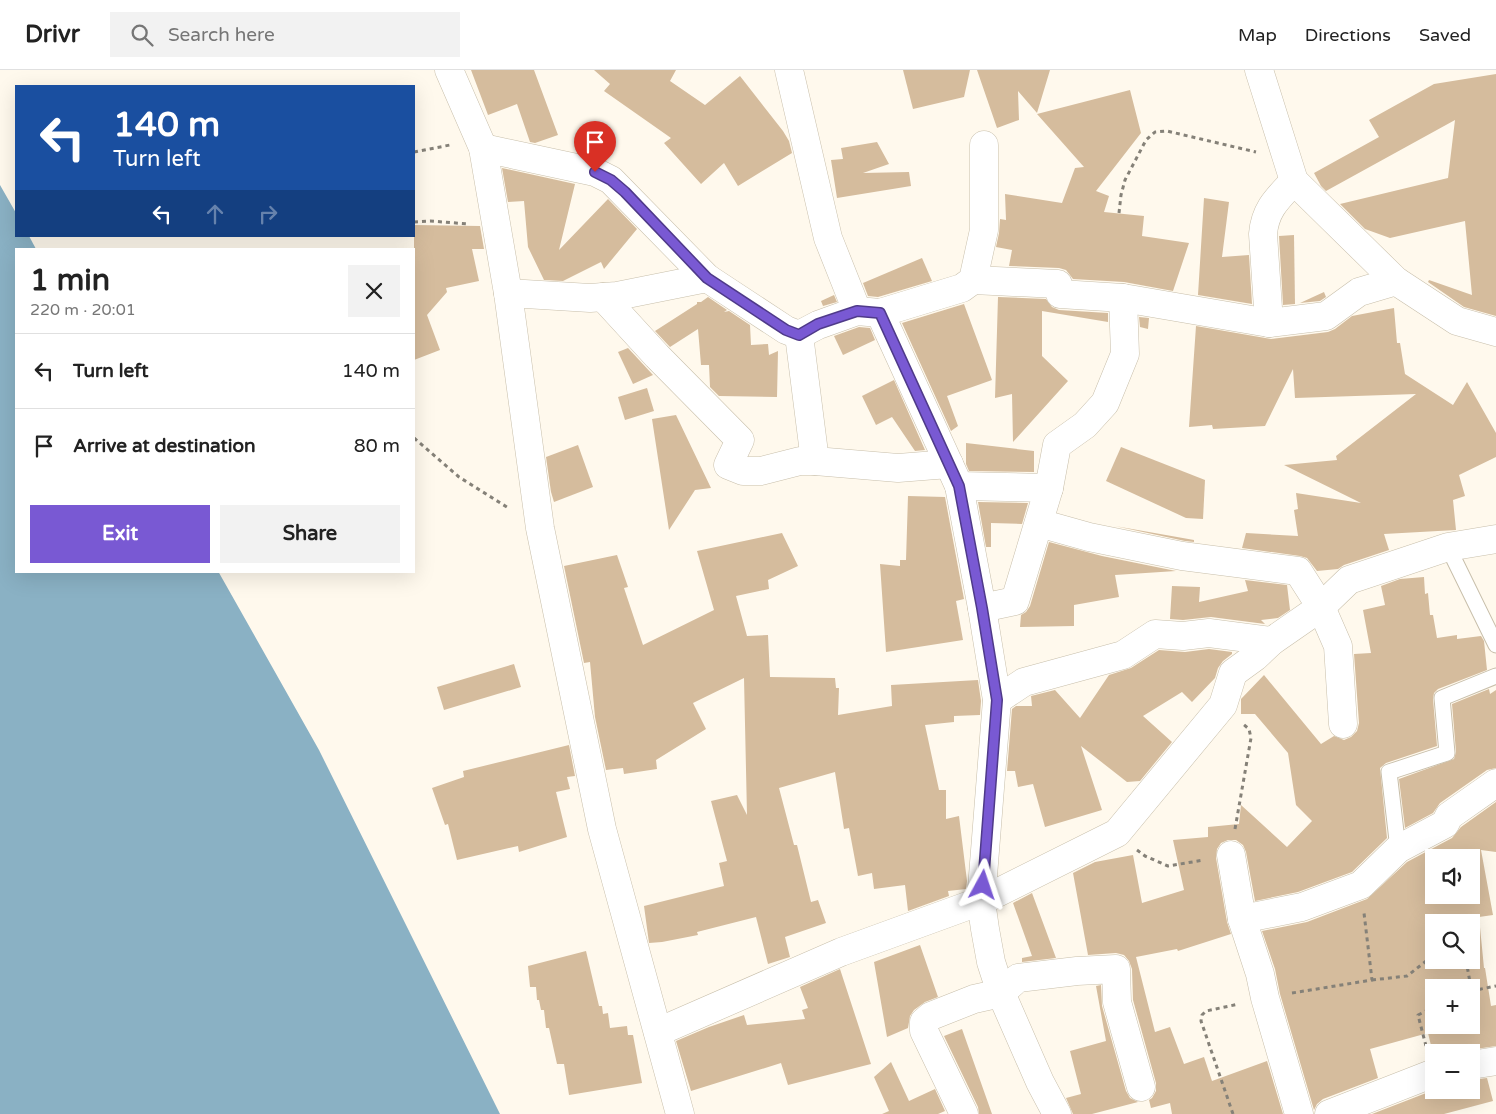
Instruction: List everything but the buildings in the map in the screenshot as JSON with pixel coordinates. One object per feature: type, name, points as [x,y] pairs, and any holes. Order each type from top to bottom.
[{"type":"street","points":[[449,70],[483,148],[508,293],[540,528],[602,829],[680,1114]]},
{"type":"street","points":[[789,70],[828,238],[954,475],[982,608],[997,700],[981,901],[984,929],[1001,993],[1040,1082],[1057,1114]]},
{"type":"street","points":[[1259,70],[1291,170],[1396,281],[1457,321],[1496,332]]},
{"type":"street","points":[[973,280],[984,230],[984,145]]},
{"type":"street","points":[[483,148],[595,172],[611,180],[707,278],[786,330],[799,335]]},
{"type":"street","points":[[1270,323],[1263,234],[1264,221],[1291,170]]},
{"type":"street","points":[[508,293],[590,298],[617,296],[707,278]]},
{"type":"street","points":[[799,335],[818,324],[962,288],[973,280],[1058,284],[1060,294],[1123,298],[1270,323],[1326,316],[1359,292],[1396,281]]},
{"type":"street","points":[[603,297],[657,356],[740,440],[728,465],[743,471],[761,471],[800,461],[815,460],[898,468],[1050,488]]},
{"type":"street","points":[[982,608],[1015,601],[1050,488],[1057,444],[1084,425],[1105,403],[1125,354],[1123,298]]},
{"type":"street","points":[[799,335],[815,460]]},
{"type":"street","points":[[1038,523],[1090,537],[1182,556],[1298,571],[1321,607],[1338,646],[1344,724]]},
{"type":"street","points":[[658,1032],[841,952],[981,901],[1117,833],[1223,705],[1233,673],[1272,641],[1321,607],[1349,580],[1448,547],[1496,539]]},
{"type":"street","points":[[997,700],[1024,682],[1123,654],[1155,634],[1183,636],[1210,633],[1272,641]]},
{"type":"street","points":[[1242,919],[1302,907],[1361,885],[1398,849],[1445,824],[1449,816],[1496,783]]},
{"type":"street","points":[[1231,855],[1242,919],[1260,974],[1265,998],[1299,1114]]},
{"type":"street","points":[[964,1114],[924,1031],[924,1022],[931,1016],[974,999],[1001,993],[1018,978],[1077,971],[1116,969],[1117,1002],[1140,1087]]},
{"type":"street","points":[[1329,1114],[1425,1066]]},
{"type":"lane","points":[[1448,547],[1496,645]]},
{"type":"lane","points":[[1398,849],[1389,772],[1447,753],[1442,698],[1496,676]]},
{"type":"path","points":[[1119,213],[1125,180],[1146,140],[1155,132],[1167,131],[1291,170]]},
{"type":"path","points":[[415,152],[458,144],[483,148]]},
{"type":"path","points":[[415,222],[430,221],[497,226]]},
{"type":"path","points":[[415,439],[459,477],[540,528]]},
{"type":"path","points":[[1117,833],[1145,856],[1168,866],[1231,855],[1250,738],[1249,729],[1223,705]]},
{"type":"path","points":[[1361,885],[1372,980]]},
{"type":"path","points":[[1233,1114],[1202,1028],[1202,1015],[1206,1011],[1361,980],[1407,976],[1425,962]]},
{"type":"path","points":[[1480,989],[1496,986]]},
{"type":"path","points":[[1425,1012],[1418,1015],[1426,1044]]},
{"type":"water","points":[[0,185],[15,211],[15,237],[30,237],[35,248],[15,248],[15,573],[219,573],[319,750],[500,1114],[0,1114]]},
{"type":"route","points":[[595,172],[611,180],[625,192],[707,278],[786,330],[799,335],[818,324],[857,311],[880,313],[959,486],[982,608],[997,700],[983,885]]}]
